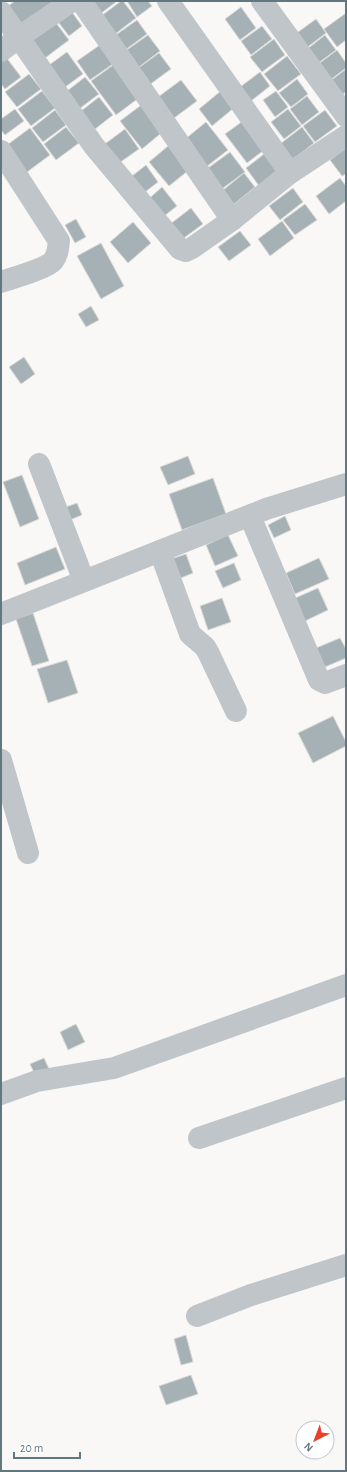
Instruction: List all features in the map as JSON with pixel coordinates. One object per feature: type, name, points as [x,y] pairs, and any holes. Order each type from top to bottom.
[{"type":"street","points":[[1,51],[72,1]]},
{"type":"street","points":[[81,1],[232,220]]},
{"type":"street","points":[[168,1],[290,173]]},
{"type":"street","points":[[262,1],[346,116]]},
{"type":"street","points":[[1,12],[94,146],[180,249],[186,251],[192,248],[232,220],[290,173],[346,136]]},
{"type":"street","points":[[1,151],[59,241],[58,252],[52,262],[43,268],[1,282]]},
{"type":"street","points":[[39,464],[84,581]]},
{"type":"street","points":[[2,610],[84,581],[266,509],[346,484]]},
{"type":"street","points":[[250,516],[320,680],[325,683],[346,675]]},
{"type":"street","points":[[160,551],[190,634],[205,647],[236,712]]},
{"type":"street","points":[[1,760],[28,853]]},
{"type":"street","points":[[1,1094],[37,1081],[114,1068],[346,985]]},
{"type":"street","points":[[199,1138],[346,1088]]},
{"type":"street","points":[[197,1316],[251,1295],[346,1265]]},
{"type":"building","points":[[15,1],[56,1],[18,29],[4,9]]},
{"type":"building","points":[[95,1],[116,2],[100,14],[92,3]]},
{"type":"building","points":[[123,1],[136,18],[110,38],[96,20]]},
{"type":"building","points":[[127,1],[148,1],[152,6],[137,17]]},
{"type":"building","points":[[241,7],[256,28],[240,40],[225,19]]},
{"type":"building","points":[[69,8],[82,26],[69,36],[55,18]]},
{"type":"building","points":[[346,13],[346,40],[337,47],[324,29]]},
{"type":"building","points":[[53,19],[69,40],[41,61],[26,40]]},
{"type":"building","points":[[316,19],[326,33],[305,49],[294,35]]},
{"type":"building","points":[[137,20],[147,34],[121,53],[110,39]]},
{"type":"building","points":[[262,26],[272,39],[251,55],[241,41]]},
{"type":"building","points":[[148,35],[160,51],[134,71],[121,54]]},
{"type":"building","points":[[325,35],[336,50],[317,64],[306,50]]},
{"type":"building","points":[[274,39],[285,55],[262,72],[250,57]]},
{"type":"building","points":[[107,40],[120,59],[90,80],[77,61]]},
{"type":"building","points":[[337,50],[346,63],[346,68],[325,84],[313,68]]},
{"type":"building","points":[[67,52],[83,74],[61,90],[45,68]]},
{"type":"building","points":[[159,53],[171,69],[145,88],[133,72]]},
{"type":"building","points":[[287,56],[301,74],[278,91],[264,74]]},
{"type":"building","points":[[6,57],[21,77],[5,89],[1,84],[1,61]]},
{"type":"building","points":[[120,60],[144,94],[116,115],[91,81]]},
{"type":"building","points":[[346,69],[346,92],[336,99],[325,85]]},
{"type":"building","points":[[260,72],[270,86],[251,101],[240,87]]},
{"type":"building","points":[[29,74],[41,89],[17,107],[5,92]]},
{"type":"building","points":[[85,77],[99,94],[75,112],[62,95]]},
{"type":"building","points":[[297,79],[308,94],[291,107],[279,93]]},
{"type":"building","points":[[181,80],[197,101],[170,121],[154,100]]},
{"type":"building","points":[[222,90],[235,107],[212,126],[199,109]]},
{"type":"building","points":[[42,91],[55,108],[31,126],[18,109]]},
{"type":"building","points":[[276,91],[288,107],[275,117],[263,100]]},
{"type":"building","points":[[307,96],[319,112],[302,125],[290,109]]},
{"type":"building","points":[[99,97],[113,115],[90,133],[76,115]]},
{"type":"building","points":[[148,100],[166,129],[142,149],[120,121]]},
{"type":"building","points":[[15,109],[24,121],[5,135],[1,130],[1,119]]},
{"type":"building","points":[[288,109],[301,126],[284,139],[271,122]]},
{"type":"building","points":[[55,110],[66,125],[43,142],[32,128]]},
{"type":"building","points":[[325,110],[337,126],[315,142],[303,126]]},
{"type":"building","points":[[247,118],[268,147],[247,163],[225,134]]},
{"type":"building","points":[[206,122],[228,150],[206,167],[184,140]]},
{"type":"building","points":[[66,127],[79,143],[56,160],[44,144]]},
{"type":"building","points":[[302,127],[314,143],[292,160],[280,144]]},
{"type":"building","points":[[30,128],[50,155],[27,172],[7,145]]},
{"type":"building","points":[[125,129],[139,149],[112,168],[98,149]]},
{"type":"building","points":[[174,141],[194,166],[169,186],[149,162]]},
{"type":"building","points":[[346,148],[346,174],[342,176],[330,160]]},
{"type":"building","points":[[268,151],[282,169],[259,186],[246,168]]},
{"type":"building","points":[[230,152],[245,172],[219,191],[204,171]]},
{"type":"building","points":[[146,165],[158,182],[145,192],[132,176]]},
{"type":"building","points":[[244,173],[255,187],[233,205],[222,191]]},
{"type":"building","points":[[340,178],[346,186],[346,201],[329,214],[316,196]]},
{"type":"building","points":[[162,187],[177,206],[159,220],[143,204]]},
{"type":"building","points":[[293,188],[303,202],[280,220],[269,206]]},
{"type":"building","points":[[305,204],[317,220],[295,235],[283,220]]},
{"type":"building","points":[[191,208],[203,224],[181,240],[169,225]]},
{"type":"building","points":[[76,219],[86,237],[75,243],[65,225]]},
{"type":"building","points":[[282,221],[294,238],[270,256],[258,239]]},
{"type":"building","points":[[133,222],[151,243],[128,263],[110,242]]},
{"type":"building","points":[[240,231],[251,245],[229,261],[218,247]]},
{"type":"building","points":[[101,243],[124,286],[101,299],[77,256]]},
{"type":"building","points":[[91,306],[99,320],[86,327],[78,314]]},
{"type":"building","points":[[24,357],[35,374],[21,384],[9,367]]},
{"type":"building","points":[[188,456],[195,474],[168,485],[160,467]]},
{"type":"building","points":[[22,475],[39,519],[20,527],[3,482]]},
{"type":"building","points":[[213,478],[226,514],[182,530],[169,494]]},
{"type":"building","points":[[77,503],[82,515],[65,522],[60,509]]},
{"type":"building","points":[[285,516],[291,530],[274,538],[268,525]]},
{"type":"building","points":[[228,535],[238,556],[215,566],[206,545]]},
{"type":"building","points":[[56,547],[65,569],[25,585],[17,563]]},
{"type":"building","points":[[186,554],[193,573],[176,580],[168,560]]},
{"type":"building","points":[[319,558],[329,579],[295,594],[286,573]]},
{"type":"building","points":[[234,563],[241,580],[223,588],[215,571]]},
{"type":"building","points":[[318,588],[328,610],[303,622],[293,599]]},
{"type":"building","points":[[222,598],[231,622],[208,630],[200,606]]},
{"type":"building","points":[[33,613],[49,661],[32,666],[16,619]]},
{"type":"building","points":[[340,638],[346,649],[346,658],[325,667],[316,648]]},
{"type":"building","points":[[67,660],[78,693],[48,703],[37,669]]},
{"type":"building","points":[[333,716],[346,742],[346,746],[313,763],[298,733]]},
{"type":"building","points":[[76,1024],[85,1042],[68,1050],[60,1032]]},
{"type":"building","points":[[44,1058],[50,1071],[36,1077],[30,1064]]},
{"type":"building","points":[[186,1335],[193,1362],[181,1365],[174,1339]]},
{"type":"building","points":[[191,1375],[198,1394],[166,1405],[159,1386]]}]
